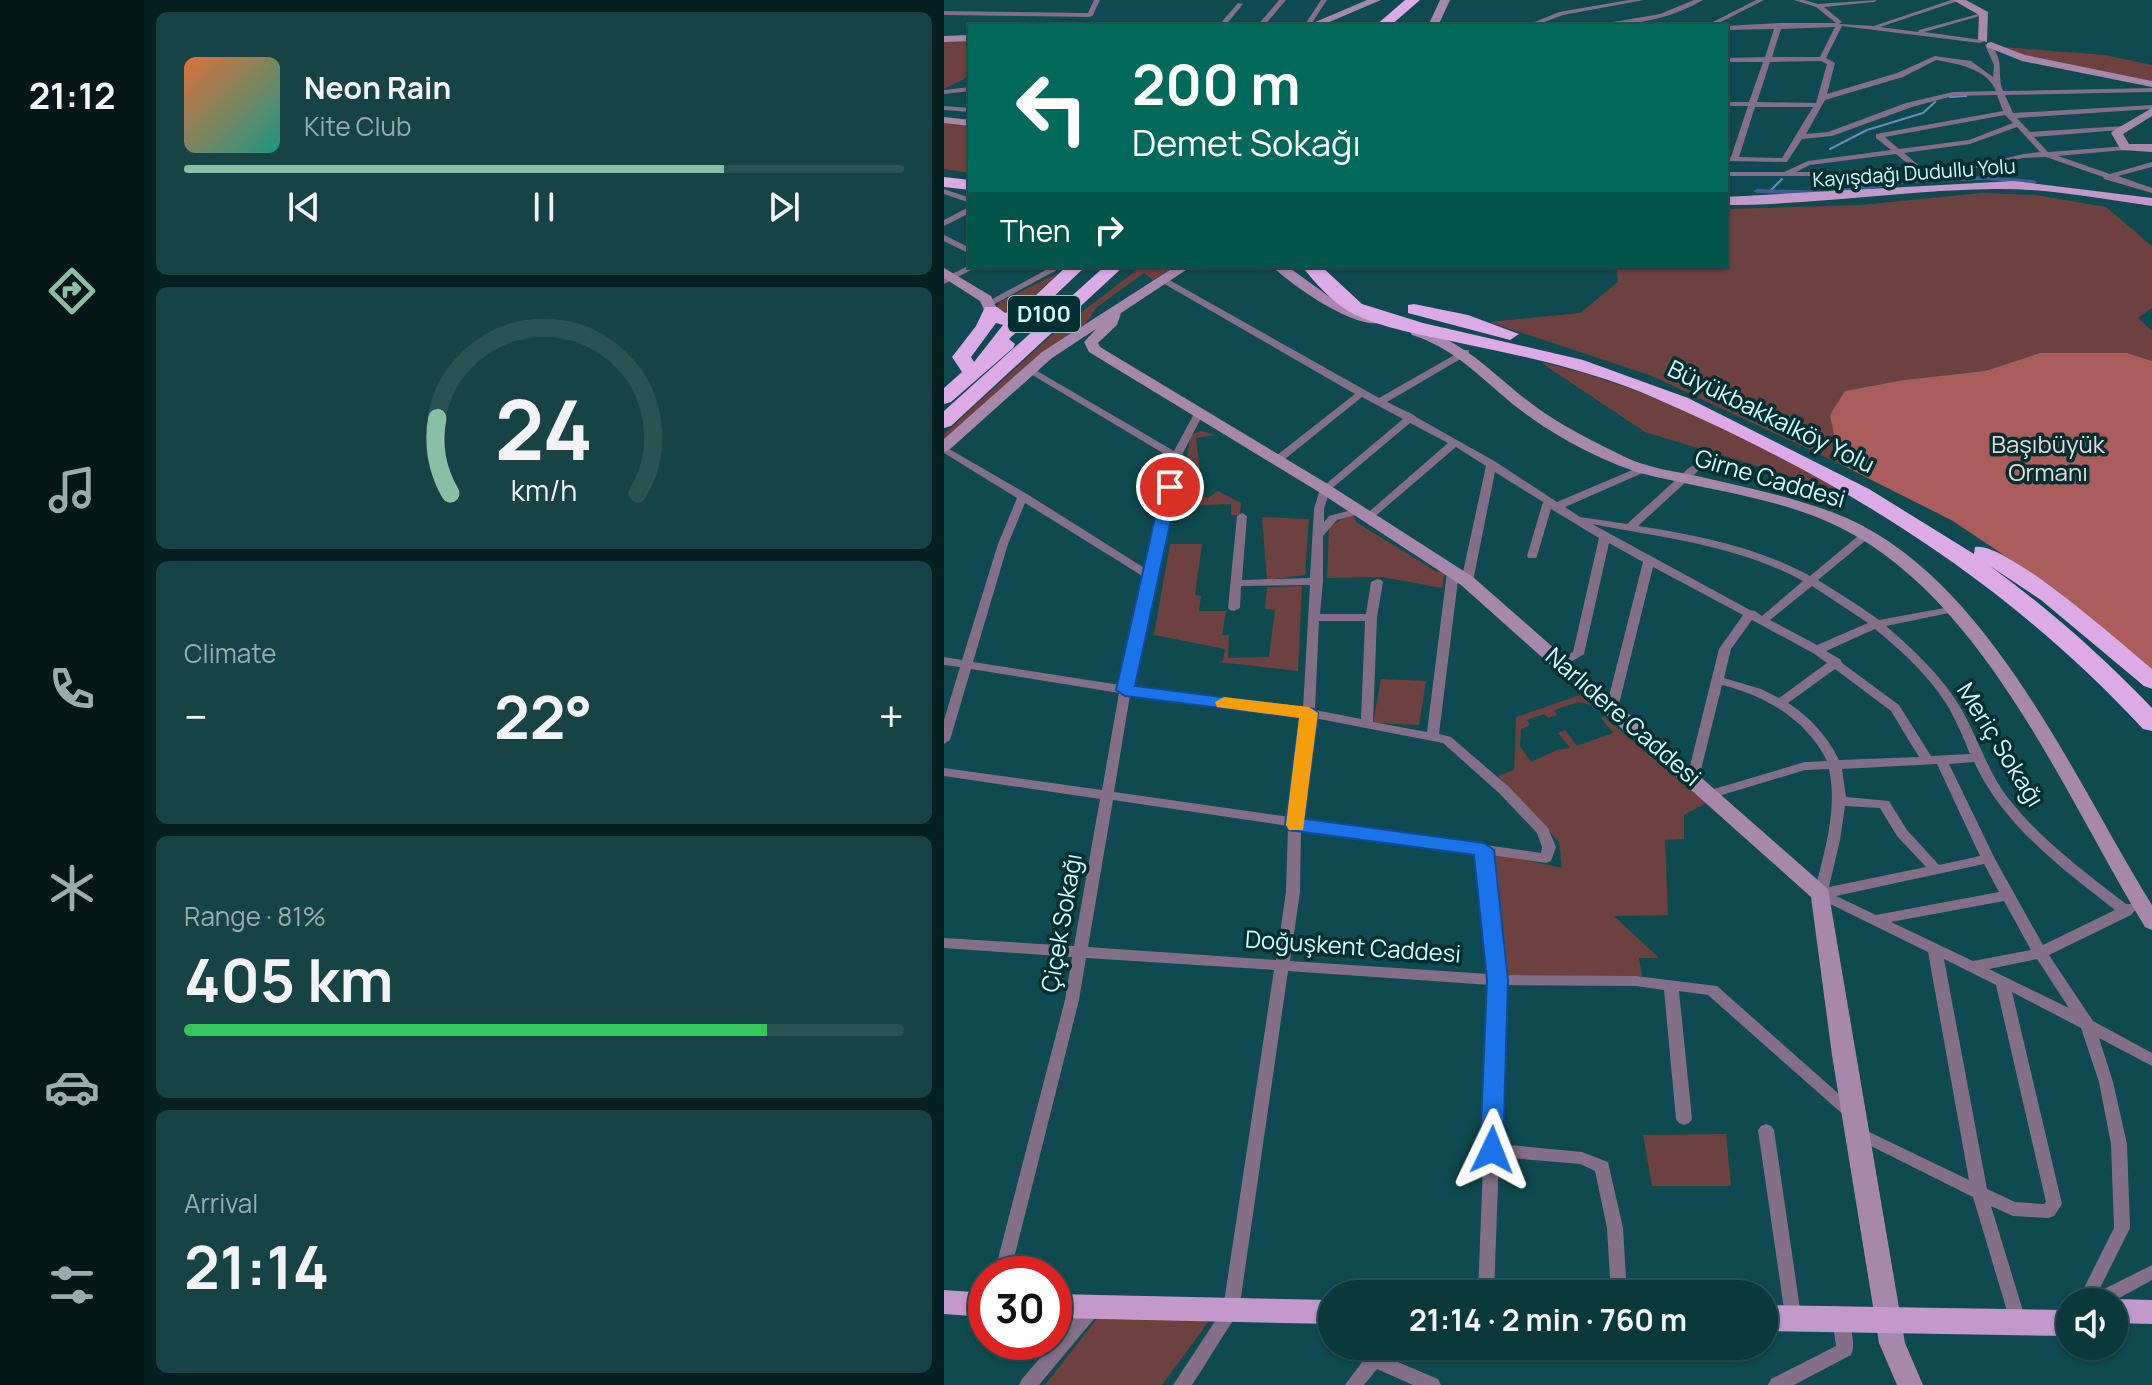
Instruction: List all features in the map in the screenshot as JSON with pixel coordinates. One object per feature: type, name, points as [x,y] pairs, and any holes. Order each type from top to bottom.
[{"type":"highway","points":[[1372,24],[1402,1]]},
{"type":"highway","points":[[1393,24],[1402,1]]},
{"type":"highway","points":[[944,175],[968,178]]},
{"type":"highway","points":[[944,182],[968,185]]},
{"type":"highway","points":[[944,389],[980,365],[1001,337],[1075,268]]},
{"type":"highway","points":[[1299,268],[1346,301]]},
{"type":"highway","name":"Büyükbakkalköy Yolu","points":[[1313,268],[1346,301],[1373,314],[1673,391],[1893,496],[1964,540],[2041,598],[2152,698]]},
{"type":"highway","points":[[1329,268],[1350,287],[1462,338]]},
{"type":"highway","name":"D100","points":[[944,422],[1108,271]]},
{"type":"highway","name":"D100","points":[[944,398],[980,365],[1108,271]]},
{"type":"highway","points":[[990,307],[995,317],[1003,320],[1026,312]]},
{"type":"highway","points":[[980,365],[964,364],[961,357],[985,327],[990,307]]},
{"type":"highway","name":"Büyükbakkalköy Yolu","points":[[1462,338],[1576,365],[1677,400],[1826,472],[1911,520],[2033,608],[2107,674],[2152,723]]},
{"type":"highway","points":[[1964,540],[2026,578],[2152,681]]},
{"type":"main road","name":"Kayışdağı Dudullu Yolu","points":[[1728,203],[1819,204],[1993,190],[2152,205]]},
{"type":"main road","points":[[944,1291],[968,1292]]},
{"type":"main road","points":[[1072,1299],[1095,1302]]},
{"type":"main road","points":[[944,1302],[968,1304]]},
{"type":"main road","points":[[1232,1305],[1318,1302]]},
{"type":"main road","points":[[1072,1304],[1232,1305],[1318,1311]]},
{"type":"main road","points":[[1778,1309],[2056,1322]]},
{"type":"main road","points":[[1778,1318],[1840,1319],[2056,1310]]},
{"type":"main road","points":[[2128,1311],[2152,1312]]},
{"type":"main road","points":[[2128,1324],[2152,1325]]},
{"type":"street","points":[[944,13],[1090,15],[1097,0]]},
{"type":"street","points":[[1262,24],[1283,0]]},
{"type":"street","points":[[1310,24],[1324,0]]},
{"type":"street","points":[[1314,24],[1376,0]]},
{"type":"street","points":[[1434,24],[1445,0]]},
{"type":"street","points":[[1533,24],[1561,13],[1641,0]]},
{"type":"street","points":[[1607,24],[1662,16],[1700,0]]},
{"type":"street","points":[[1712,24],[1761,0]]},
{"type":"street","points":[[1797,0],[1818,6],[1874,0]]},
{"type":"street","points":[[1871,29],[1958,0],[1984,14]]},
{"type":"street","points":[[1966,0],[1990,14],[1986,44]]},
{"type":"street","points":[[1223,24],[1240,4]]},
{"type":"street","points":[[1818,6],[1839,24]]},
{"type":"street","points":[[1984,14],[1986,44],[1998,65],[1996,82],[1999,94],[2016,125],[2046,154],[2152,191]]},
{"type":"street","points":[[1914,33],[1984,14]]},
{"type":"street","points":[[1035,24],[1039,16]]},
{"type":"street","points":[[1728,28],[1839,24]]},
{"type":"street","points":[[1822,59],[1839,24]]},
{"type":"street","points":[[1796,25],[1839,24],[1965,39],[2033,61],[2152,87]]},
{"type":"street","points":[[1728,61],[1768,60],[1822,59],[1831,63],[1820,102],[1784,160],[1730,159],[1768,60],[1779,25]]},
{"type":"street","points":[[1817,25],[1833,27],[1832,36]]},
{"type":"street","points":[[944,39],[968,38]]},
{"type":"street","points":[[1728,104],[1820,102],[1903,74],[1935,58],[1968,63],[1996,82]]},
{"type":"street","points":[[944,92],[968,81]]},
{"type":"street","points":[[1800,137],[1829,134],[1909,105],[1953,94],[2152,87]]},
{"type":"street","points":[[953,89],[968,89]]},
{"type":"street","points":[[944,108],[968,110]]},
{"type":"street","points":[[1922,172],[1879,136],[2008,114],[2152,109]]},
{"type":"street","points":[[2027,135],[2120,128],[2152,109]]},
{"type":"street","points":[[944,120],[968,123]]},
{"type":"street","points":[[1782,175],[1808,163],[1970,142],[2016,125]]},
{"type":"street","points":[[2120,128],[2118,138],[2125,148]]},
{"type":"street","points":[[1728,174],[1848,177],[1922,172],[2046,154],[2125,148],[2148,150]]},
{"type":"street","points":[[2107,177],[2152,164]]},
{"type":"street","points":[[944,191],[968,200]]},
{"type":"street","points":[[944,223],[968,211]]},
{"type":"street","points":[[944,238],[968,250]]},
{"type":"street","points":[[947,277],[970,268]]},
{"type":"street","points":[[947,277],[990,307],[1057,268]]},
{"type":"street","points":[[1152,577],[944,448],[1029,370],[1181,268]]},
{"type":"street","name":"Girne Caddesi","points":[[1281,268],[1293,279],[1343,309],[1462,338],[1526,407],[1641,470],[1787,504],[1867,534],[1929,579],[1955,609],[2034,723],[2133,907],[2152,922]]},
{"type":"street","points":[[1164,280],[1362,393],[1455,442],[1605,537],[1817,650],[1895,708],[1934,760],[2040,953],[2087,1023],[2106,1082],[2119,1144],[2122,1228],[2092,1288]]},
{"type":"street","name":"Narlıdere Caddesi","points":[[1115,310],[1112,322],[1091,342],[1094,349],[1333,494],[1460,576],[1712,794],[1821,894]]},
{"type":"street","points":[[1382,401],[1462,338]]},
{"type":"street","points":[[1029,370],[1176,457]]},
{"type":"street","points":[[1276,461],[1362,393]]},
{"type":"street","name":"Çiçek Sokağı","points":[[1006,1256],[1081,953],[1125,690],[1176,457],[1198,414]]},
{"type":"street","points":[[1182,1385],[1232,1305],[1293,892],[1295,825],[1309,713],[1319,509],[1411,417]]},
{"type":"street","points":[[1319,534],[1333,518],[1364,514],[1455,442]]},
{"type":"street","points":[[1629,528],[1687,479],[1694,469],[1715,458]]},
{"type":"street","points":[[1433,736],[1460,576],[1492,464]]},
{"type":"street","points":[[1532,556],[1552,505],[1641,470]]},
{"type":"street","points":[[1319,534],[1333,494]]},
{"type":"street","points":[[944,740],[964,665],[1003,544],[1023,496]]},
{"type":"street","points":[[1234,608],[1242,516]]},
{"type":"street","name":"Meriç Sokağı","points":[[1569,516],[1737,549],[1812,579],[1877,624],[1949,699],[1979,758],[2020,823],[2133,907]]},
{"type":"street","points":[[1764,620],[1867,534]]},
{"type":"street","points":[[1562,662],[1578,654],[1605,537]]},
{"type":"street","points":[[1612,708],[1649,560]]},
{"type":"street","points":[[1237,583],[1317,581]]},
{"type":"street","points":[[1367,725],[1371,617],[1377,582]]},
{"type":"street","points":[[1817,650],[1877,624],[1955,609]]},
{"type":"street","points":[[1693,778],[1725,649],[1751,613]]},
{"type":"street","points":[[1314,618],[1371,617]]},
{"type":"street","points":[[944,661],[1125,690],[1309,713],[1447,740],[1504,790],[1543,831],[1549,847],[1546,858],[1295,825],[944,772]]},
{"type":"street","points":[[1780,703],[1836,662]]},
{"type":"street","points":[[1716,680],[1751,687],[1780,703],[1811,729],[1833,764],[1839,784],[1821,894],[1887,1316],[1892,1343],[1910,1385]]},
{"type":"street","points":[[1712,794],[1805,766],[1979,758]]},
{"type":"street","points":[[1838,801],[1884,804],[1902,833],[1935,869]]},
{"type":"street","points":[[1484,850],[1497,980],[1487,1280]]},
{"type":"street","points":[[1821,894],[1988,859]]},
{"type":"street","points":[[1821,894],[2087,1023],[2152,1060]]},
{"type":"street","points":[[1875,920],[2008,895]]},
{"type":"street","points":[[1971,967],[2040,953],[2133,907]]},
{"type":"street","name":"Doğuşkent Caddesi","points":[[944,943],[1284,963],[1497,980],[1671,985],[1712,990],[1856,1125],[1980,1195],[2013,1209],[2037,1213],[2048,1211],[2054,1204],[2002,981]]},
{"type":"street","points":[[1935,951],[1980,1195],[2015,1311]]},
{"type":"street","points":[[1671,985],[1684,1119]]},
{"type":"street","points":[[1766,1130],[1776,1280]]},
{"type":"street","points":[[1492,1150],[1582,1158],[1602,1167],[1615,1228],[1618,1280]]},
{"type":"street","points":[[2122,1288],[2152,1272]]},
{"type":"street","points":[[1028,1385],[1095,1302]]},
{"type":"street","points":[[1777,1385],[1845,1350],[1840,1319]]},
{"type":"street","points":[[1354,1385],[1373,1360]]},
{"type":"street","points":[[1390,1360],[1432,1385]]},
{"type":"shaded area","points":[[968,39],[968,77],[944,89],[944,40]]},
{"type":"shaded area","points":[[2004,47],[2105,55],[2152,65],[2152,81],[2035,60]]},
{"type":"shaded area","points":[[944,122],[968,124],[968,173],[944,169]]},
{"type":"shaded area","points":[[1982,193],[2036,195],[2106,207],[2152,246],[2152,308],[2138,318],[2152,331],[2152,361],[2127,353],[2040,353],[1985,371],[1905,380],[1831,415],[1840,464],[1652,376],[1489,322],[1580,313],[1618,282],[1616,268],[1728,268],[1728,209],[1860,205]]},
{"type":"shaded area","points":[[1139,268],[1172,268],[1153,280],[1144,273],[1096,308],[1086,323],[1045,352],[944,440],[944,434],[1053,334]]},
{"type":"shaded area","points":[[1060,272],[1014,314],[1005,316],[996,309],[1000,302]]},
{"type":"shaded area","points":[[1540,362],[1617,384],[1690,413],[1835,482],[1836,490],[1645,432]]},
{"type":"shaded area","points":[[1201,431],[1216,435],[1196,438],[1203,496],[1208,498],[1218,491],[1241,503],[1240,515],[1231,515],[1231,504],[1193,506],[1192,513],[1176,513],[1191,435]]},
{"type":"shaded area","points":[[1346,516],[1354,516],[1356,522],[1437,572],[1445,571],[1442,588],[1382,577],[1327,578],[1329,528]]},
{"type":"shaded area","points":[[1262,517],[1309,519],[1305,575],[1267,580]]},
{"type":"shaded area","points":[[1170,544],[1202,544],[1195,595],[1201,596],[1199,611],[1226,611],[1222,635],[1229,635],[1228,658],[1269,657],[1275,610],[1265,609],[1267,587],[1302,586],[1298,671],[1218,662],[1223,660],[1225,649],[1154,635]]},
{"type":"shaded area","points":[[1381,679],[1426,681],[1419,725],[1373,723]]},
{"type":"shaded area","points":[[1580,695],[1591,705],[1579,702],[1554,710],[1557,715],[1548,718],[1544,714],[1527,720],[1530,725],[1521,729],[1520,746],[1531,762],[1557,750],[1570,748],[1558,733],[1565,730],[1577,746],[1613,733],[1601,718],[1603,716],[1706,803],[1684,815],[1684,839],[1665,840],[1668,915],[1614,916],[1659,958],[1639,958],[1642,976],[1498,980],[1483,851],[1562,868],[1559,842],[1498,776],[1514,770],[1516,717]]},
{"type":"shaded area","points":[[1726,1134],[1731,1186],[1652,1186],[1643,1135]]},
{"type":"shaded area","points":[[1099,1316],[1212,1317],[1162,1385],[1045,1385],[1065,1360],[1072,1360],[1072,1350]]},
{"type":"green space","name":"Başıbüyük Ormanı","points":[[2040,353],[2127,353],[2152,361],[2152,674],[2032,574],[1953,521],[1840,464],[1830,415],[1845,391],[1904,380],[1985,371]]},
{"type":"waterway","points":[[1950,97],[1966,96]]},
{"type":"waterway","points":[[1830,149],[1867,130],[1923,113],[1935,102]]},
{"type":"waterway","points":[[1757,191],[1827,193],[1909,181],[1985,178],[2033,182]]},
{"type":"waterway","points":[[1771,190],[1782,179]]},
{"type":"slow traffic","points":[[1224,702],[1309,713],[1296,825]]},
{"type":"route","points":[[1170,487],[1125,690],[1309,713],[1295,825],[1484,850],[1497,980],[1492,1150]]}]
